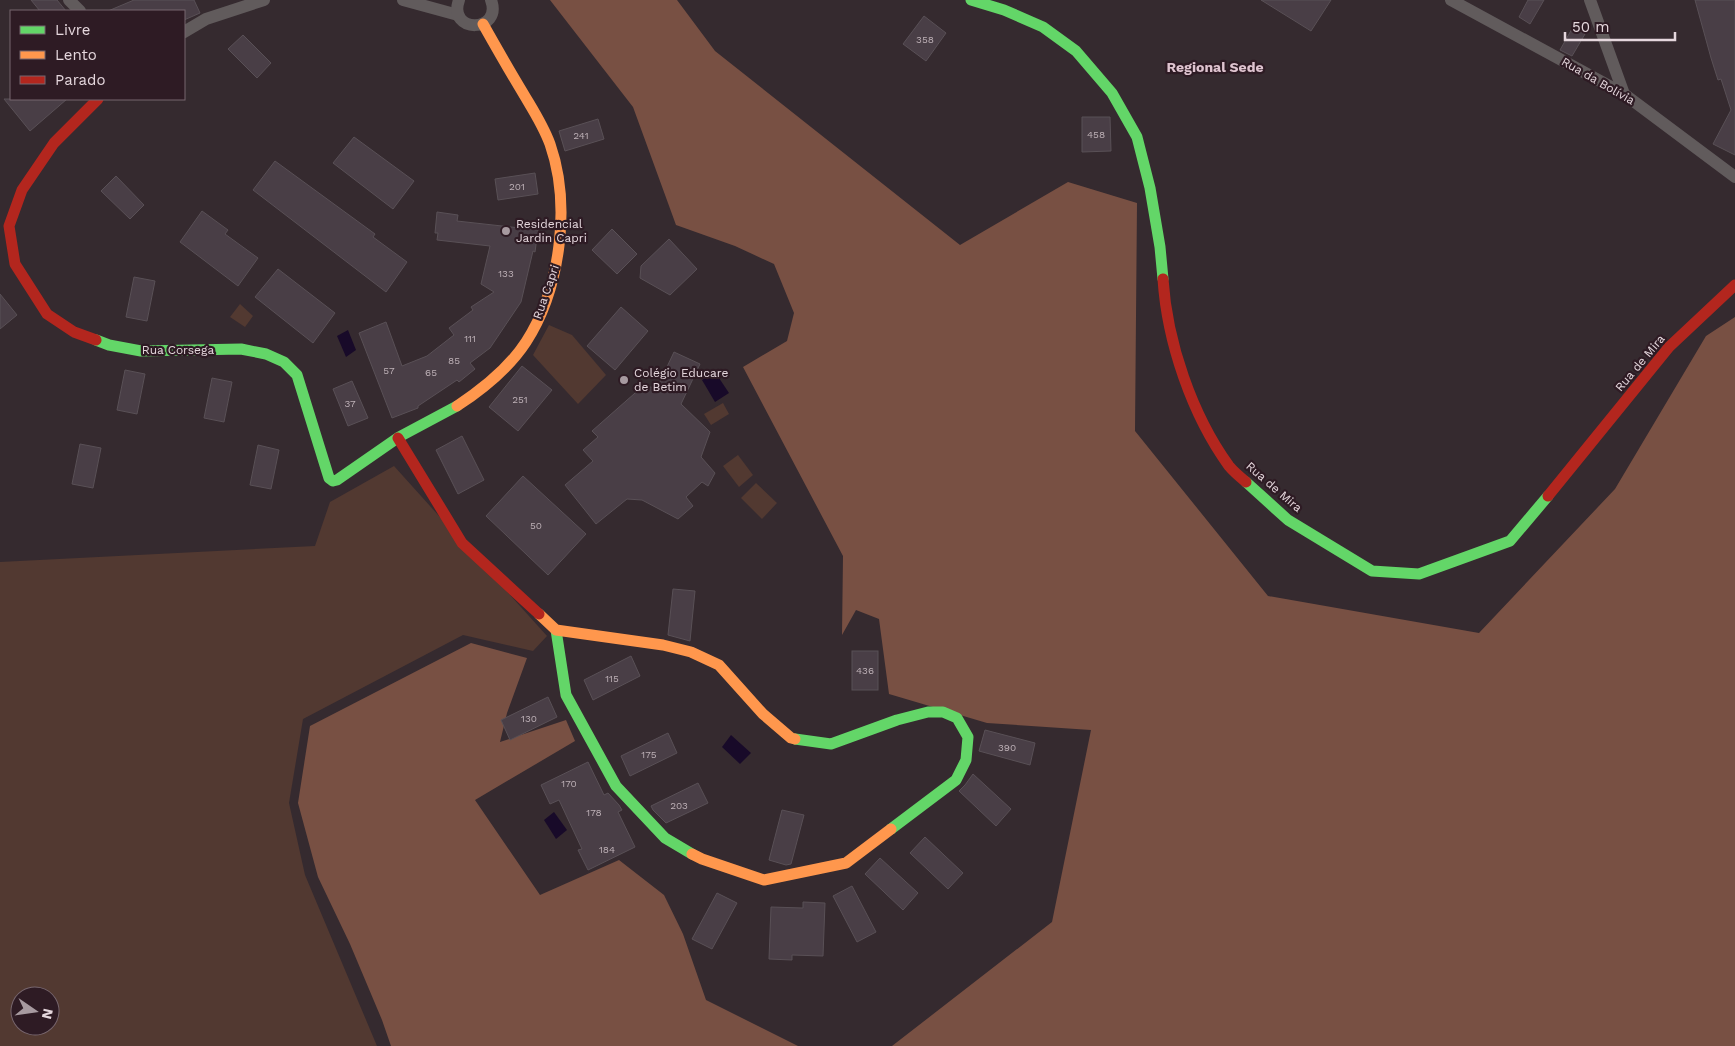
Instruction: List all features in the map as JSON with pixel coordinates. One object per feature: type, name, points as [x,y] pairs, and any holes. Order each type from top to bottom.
[{"type":"street","points":[[69,0],[79,10]]},
{"type":"street","points":[[185,31],[206,19],[264,0]]},
{"type":"street","points":[[402,0],[458,15]]},
{"type":"street","points":[[458,0],[458,15],[466,24],[472,26],[483,24],[492,14],[491,0]]},
{"type":"street","name":"Rua de Mira","points":[[971,0],[1004,10],[1043,27],[1076,51],[1112,92],[1137,136],[1150,188],[1160,247],[1164,298],[1181,372],[1205,427],[1230,467],[1288,520],[1372,571],[1419,574],[1510,541],[1570,471],[1669,347],[1735,285]]},
{"type":"street","name":"Rua da Bolívia","points":[[1451,0],[1624,94],[1735,177]]},
{"type":"street","points":[[1590,0],[1624,94]]},
{"type":"street","name":"Rua Capri","points":[[337,480],[398,438],[468,399],[494,376],[518,352],[530,334],[553,277],[561,240],[558,181],[553,153],[542,125],[483,24]]},
{"type":"street","name":"Rua Corsega","points":[[97,100],[54,144],[22,190],[9,226],[15,264],[47,314],[74,332],[109,345],[141,351],[241,349],[266,354],[284,362],[297,375],[329,478],[332,481],[337,480]]},
{"type":"street","points":[[398,438],[462,543],[556,630],[662,645],[691,652],[719,665],[763,714],[791,738],[831,744],[897,720],[928,712],[943,712],[958,718],[968,737],[966,760],[956,780],[846,863],[764,880],[737,872],[702,860],[665,838],[616,786],[566,695],[556,630]]},
{"type":"shaded area","points":[[550,0],[677,0],[715,51],[960,245],[1068,182],[1137,203],[1135,431],[1268,596],[1479,633],[1615,489],[1706,336],[1735,317],[1735,1046],[892,1046],[1052,922],[1091,730],[987,723],[889,694],[879,619],[856,610],[842,635],[843,556],[743,367],[787,341],[794,313],[774,264],[735,246],[676,225],[633,107]]},
{"type":"shaded area","points":[[240,304],[253,316],[245,327],[230,317]]},
{"type":"shaded area","points":[[549,325],[572,335],[606,375],[578,404],[533,355]]},
{"type":"shaded area","points":[[348,330],[356,350],[346,357],[337,336]]},
{"type":"shaded area","points":[[715,372],[729,393],[715,402],[702,380]]},
{"type":"shaded area","points":[[723,403],[729,414],[711,425],[704,414]]},
{"type":"shaded area","points":[[738,455],[753,475],[739,487],[723,466]]},
{"type":"shaded area","points":[[394,466],[547,636],[533,651],[463,635],[303,719],[289,803],[305,875],[377,1046],[0,1046],[0,562],[315,546],[330,502]]},
{"type":"shaded area","points":[[756,483],[777,503],[762,519],[741,498]]},
{"type":"shaded area","points":[[471,643],[527,658],[507,713],[500,742],[566,720],[575,741],[475,800],[540,895],[619,860],[664,895],[683,934],[706,1000],[798,1046],[391,1046],[350,944],[318,877],[298,803],[310,726]]},
{"type":"shaded area","points":[[731,735],[751,753],[740,764],[722,747]]},
{"type":"shaded area","points":[[554,812],[567,830],[556,839],[544,820]]},
{"type":"building","points":[[31,0],[57,0],[65,10],[39,10]]},
{"type":"building","points":[[134,0],[194,0],[200,13],[185,20],[185,10],[110,10]]},
{"type":"building","points":[[1261,0],[1331,0],[1311,31]]},
{"type":"building","points":[[1528,0],[1544,0],[1530,24],[1519,17]]},
{"type":"building","points":[[1695,0],[1735,0],[1735,155],[1713,144],[1731,110],[1721,79],[1718,80]]},
{"type":"building","points":[[924,16],[946,33],[926,61],[903,44]]},
{"type":"building","points":[[1573,27],[1585,34],[1572,56],[1560,50]]},
{"type":"building","points":[[243,35],[271,63],[257,78],[228,49]]},
{"type":"building","points":[[4,99],[66,100],[30,131]]},
{"type":"building","points":[[1082,117],[1110,117],[1111,151],[1082,152]]},
{"type":"building","points":[[598,119],[604,139],[565,151],[559,131]]},
{"type":"building","points":[[354,137],[414,181],[393,209],[333,163]]},
{"type":"building","points":[[275,161],[375,234],[373,237],[407,262],[386,292],[253,190]]},
{"type":"building","points":[[535,173],[538,194],[498,200],[495,179]]},
{"type":"building","points":[[116,176],[144,205],[130,219],[101,191]]},
{"type":"building","points":[[202,211],[228,230],[225,234],[258,258],[238,286],[180,242]]},
{"type":"building","points":[[437,212],[458,215],[457,221],[538,230],[535,252],[533,251],[521,302],[490,348],[470,363],[475,369],[459,382],[457,380],[418,406],[418,408],[392,418],[359,333],[386,322],[402,366],[427,356],[454,335],[449,328],[473,310],[471,307],[494,292],[481,284],[490,246],[437,240],[438,233],[435,233]]},
{"type":"building","points":[[612,229],[637,254],[617,274],[592,250]]},
{"type":"building","points":[[669,239],[697,269],[670,295],[640,278],[641,266]]},
{"type":"building","points":[[278,269],[335,313],[313,343],[255,297]]},
{"type":"building","points":[[134,277],[155,281],[147,321],[126,317]]},
{"type":"building","points":[[0,294],[17,315],[0,329]]},
{"type":"building","points":[[621,307],[648,331],[615,370],[587,346]]},
{"type":"building","points":[[674,352],[700,364],[681,404],[710,432],[701,457],[715,473],[708,486],[702,482],[686,497],[693,506],[678,519],[642,500],[627,499],[596,524],[565,485],[593,461],[583,450],[598,437],[592,431],[643,386],[657,388]]},
{"type":"building","points":[[522,366],[552,390],[518,431],[489,407]]},
{"type":"building","points":[[125,370],[145,374],[137,414],[117,410]]},
{"type":"building","points":[[212,378],[232,382],[224,422],[204,418]]},
{"type":"building","points":[[352,381],[368,418],[348,426],[333,389]]},
{"type":"building","points":[[462,436],[484,480],[458,494],[436,450]]},
{"type":"building","points":[[80,444],[101,448],[93,488],[72,484]]},
{"type":"building","points":[[258,445],[279,450],[271,489],[250,485]]},
{"type":"building","points":[[523,476],[586,534],[548,575],[486,516]]},
{"type":"building","points":[[673,589],[695,591],[690,641],[668,635]]},
{"type":"building","points":[[852,651],[878,651],[878,690],[852,690]]},
{"type":"building","points":[[631,656],[640,676],[593,700],[584,680]]},
{"type":"building","points":[[548,697],[557,717],[510,740],[501,720]]},
{"type":"building","points":[[985,730],[1035,743],[1030,765],[979,751]]},
{"type":"building","points":[[668,733],[677,753],[630,776],[621,756]]},
{"type":"building","points":[[588,762],[604,795],[608,793],[622,810],[618,812],[635,847],[588,870],[578,850],[582,849],[559,800],[550,804],[541,785]]},
{"type":"building","points":[[973,774],[1011,809],[996,826],[959,791]]},
{"type":"building","points":[[698,783],[708,803],[666,823],[653,810],[651,806]]},
{"type":"building","points":[[782,810],[804,815],[791,864],[786,865],[769,860]]},
{"type":"building","points":[[925,837],[963,873],[948,889],[910,853]]},
{"type":"building","points":[[880,858],[918,893],[903,910],[865,874]]},
{"type":"building","points":[[852,886],[876,932],[857,942],[833,896]]},
{"type":"building","points":[[717,893],[737,903],[712,949],[692,939]]},
{"type":"building","points":[[803,902],[825,903],[823,956],[792,955],[792,960],[769,959],[771,907],[803,908]]},
{"type":"traffic: fast","points":[[971,0],[1004,10],[1043,27],[1076,51],[1112,93],[1137,137],[1150,188],[1160,247],[1163,279]]},
{"type":"traffic: fast","points":[[96,340],[109,345],[141,351],[241,349],[266,354],[284,362],[297,375],[329,478],[333,481],[399,437],[457,406]]},
{"type":"traffic: fast","points":[[1246,482],[1288,520],[1372,571],[1419,574],[1510,541],[1548,496]]},
{"type":"traffic: fast","points":[[556,630],[566,695],[616,786],[665,838],[692,854]]},
{"type":"traffic: fast","points":[[795,739],[831,744],[897,720],[928,712],[943,712],[957,718],[968,737],[966,760],[956,780],[891,829]]},
{"type":"traffic: slow","points":[[457,406],[495,377],[512,361],[526,342],[538,320],[555,271],[561,219],[560,193],[550,144],[538,118],[483,24]]},
{"type":"traffic: slow","points":[[539,614],[556,630],[663,645],[691,652],[719,665],[763,714],[791,738],[795,739]]},
{"type":"traffic: slow","points":[[692,854],[764,880],[846,863],[891,829]]},
{"type":"traffic: jam","points":[[96,340],[74,332],[47,314],[15,264],[9,226],[22,190],[54,143],[97,100]]},
{"type":"traffic: jam","points":[[1163,279],[1170,328],[1193,401],[1216,446],[1229,466],[1246,482]]},
{"type":"traffic: jam","points":[[1548,496],[1669,347],[1735,285]]},
{"type":"traffic: jam","points":[[398,438],[462,543],[539,614]]},
{"type":"place","name":"Residencial Jardin Capri","points":[[506,231]]},
{"type":"place","name":"Colégio Educare de Betim","points":[[624,380]]},
{"type":"district","name":"Regional Sede","points":[[1215,67]]}]
